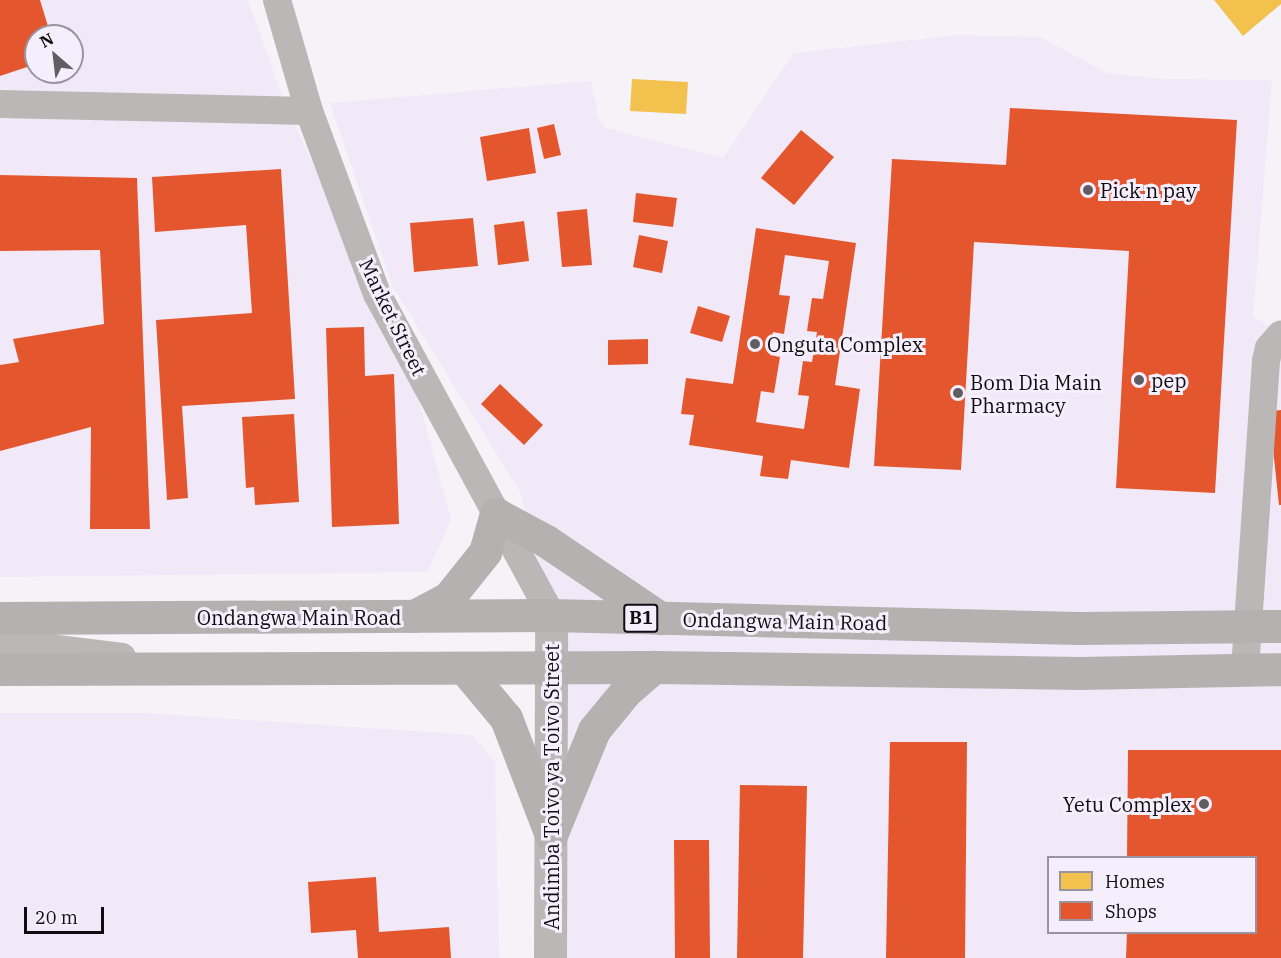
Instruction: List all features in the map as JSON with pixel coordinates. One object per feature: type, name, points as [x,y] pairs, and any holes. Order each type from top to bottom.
[{"type":"main road","points":[[414,616],[449,597],[478,561],[485,552],[496,514],[546,541],[660,618]]},
{"type":"main road","name":"Ondangwa Main Road","points":[[0,618],[551,615],[1079,628],[1281,626]]},
{"type":"main road","points":[[551,835],[594,730],[626,691],[654,667]]},
{"type":"main road","points":[[0,669],[654,667],[1080,673],[1281,669]]},
{"type":"main road","points":[[464,668],[506,718],[551,835]]},
{"type":"street","name":"Market Street","points":[[277,0],[309,111],[377,294],[551,615]]},
{"type":"street","points":[[0,104],[309,111]]},
{"type":"street","points":[[1245,669],[1266,361],[1269,348],[1281,334]]},
{"type":"street","name":"Andimba Toivo ya Toivo Street","points":[[550,958],[551,615]]},
{"type":"street","points":[[0,642],[228,669]]},
{"type":"shaded area","points":[[0,0],[248,0],[280,91],[419,402],[451,519],[428,572],[0,577]]},
{"type":"shaded area","points":[[959,35],[1040,37],[1107,73],[1163,79],[1272,80],[1253,317],[1281,331],[1281,958],[550,958],[551,615],[520,492],[393,287],[330,103],[591,81],[599,120],[606,128],[723,158],[794,53]]},
{"type":"shaded area","points":[[0,713],[146,713],[472,735],[495,762],[499,958],[0,958]]},
{"type":"building: Homes","points":[[1214,0],[1281,0],[1281,4],[1243,36]]},
{"type":"building: Homes","points":[[632,79],[688,82],[686,114],[630,111]]},
{"type":"building: Shops","points":[[0,0],[40,0],[47,24],[24,24],[24,68],[0,76]]},
{"type":"building: Shops","points":[[1010,108],[1237,120],[1215,493],[1116,488],[1129,251],[974,242],[961,470],[874,466],[892,159],[1006,165]]},
{"type":"building: Shops","points":[[554,124],[561,155],[544,159],[537,128]]},
{"type":"building: Shops","points":[[529,128],[536,173],[487,181],[480,137]]},
{"type":"building: Shops","points":[[801,130],[834,157],[794,205],[761,178]]},
{"type":"building: Shops","points":[[281,169],[295,399],[182,406],[188,498],[167,500],[156,320],[252,313],[246,225],[155,232],[152,177]]},
{"type":"building: Shops","points":[[0,175],[137,178],[150,529],[90,529],[91,427],[0,451],[0,365],[19,362],[13,339],[104,324],[100,250],[0,251]]},
{"type":"building: Shops","points":[[636,193],[677,198],[673,227],[633,222]]},
{"type":"building: Shops","points":[[587,209],[592,265],[562,267],[557,212]]},
{"type":"building: Shops","points":[[473,218],[478,266],[414,272],[410,223]]},
{"type":"building: Shops","points":[[524,221],[529,261],[498,265],[494,225]]},
{"type":"building: Shops","name":"Onguta Complex","points":[[756,228],[856,243],[835,385],[860,389],[849,468],[791,460],[788,479],[760,476],[763,456],[689,445],[694,415],[681,414],[686,378],[733,384]],"holes":[[[785,255],[829,261],[823,299],[812,298],[807,331],[817,332],[812,362],[803,361],[798,395],[809,396],[804,429],[756,422],[761,391],[774,393],[780,357],[770,355],[773,332],[784,334],[790,296],[779,295]]]},
{"type":"building: Shops","points":[[639,235],[668,241],[662,273],[633,267]]},
{"type":"building: Shops","points":[[698,306],[730,316],[722,342],[690,333]]},
{"type":"building: Shops","points":[[364,327],[365,376],[394,374],[399,524],[332,527],[326,328]]},
{"type":"building: Shops","points":[[648,339],[648,364],[608,365],[608,340]]},
{"type":"building: Shops","points":[[500,384],[543,425],[524,445],[481,404]]},
{"type":"building: Shops","points":[[1281,410],[1281,505],[1279,505],[1269,411]]},
{"type":"building: Shops","points":[[294,414],[299,502],[255,505],[254,487],[246,488],[242,417]]},
{"type":"building: Shops","points":[[890,742],[967,742],[965,958],[886,958]]},
{"type":"building: Shops","name":"Yetu Complex","points":[[1128,750],[1281,750],[1281,958],[1126,958],[1127,934],[1257,934],[1257,856],[1127,856]]},
{"type":"building: Shops","points":[[740,785],[807,786],[803,958],[737,958]]},
{"type":"building: Shops","points":[[674,840],[709,840],[710,958],[675,958]]},
{"type":"building: Shops","points":[[376,877],[379,932],[449,927],[451,958],[358,958],[356,930],[311,933],[308,882]]},
{"type":"place","name":"Pick n pay","points":[[1088,190]]},
{"type":"place","name":"Onguta Complex","points":[[755,344]]},
{"type":"place","name":"pep","points":[[1139,380]]},
{"type":"place","name":"Bom Dia Main Pharmacy","points":[[958,393]]},
{"type":"place","name":"Yetu Complex","points":[[1204,804]]}]
